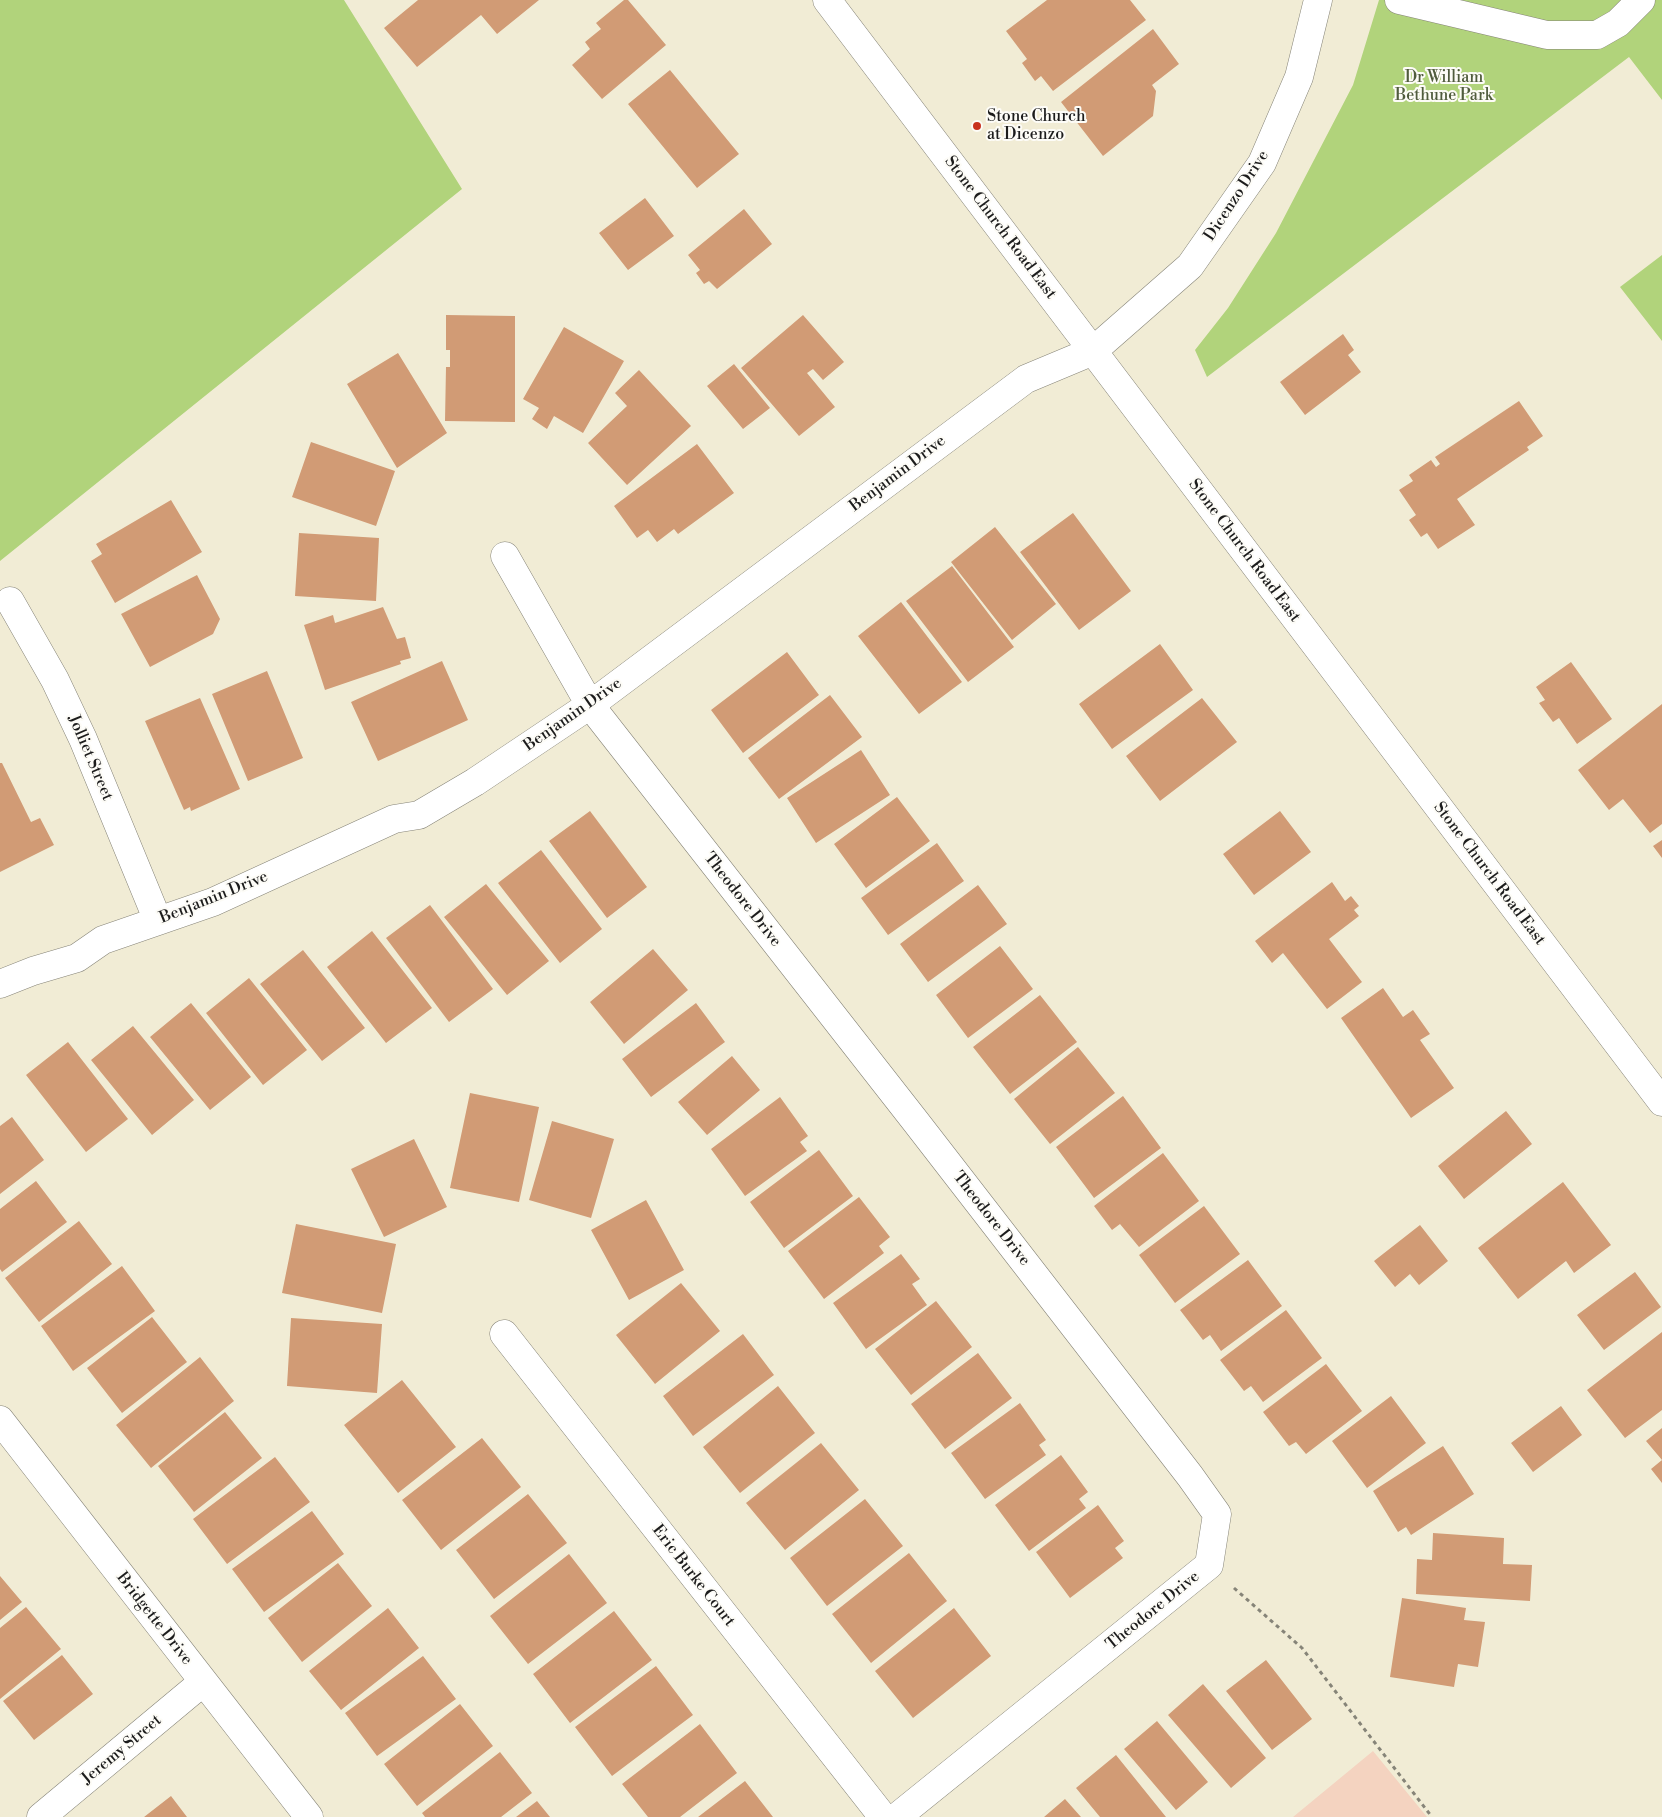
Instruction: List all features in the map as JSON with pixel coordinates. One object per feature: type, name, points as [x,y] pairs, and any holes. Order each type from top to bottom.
[{"type":"street","name":"Stone Church Road East","points":[[827,0],[1662,1102]]},
{"type":"street","name":"Dicenzo Drive","points":[[1093,351],[1190,266],[1262,163],[1299,77],[1318,0]]},
{"type":"street","points":[[1399,0],[1547,35],[1597,35],[1618,23],[1641,0]]},
{"type":"street","name":"Benjamin Drive","points":[[0,984],[33,971],[76,958],[103,940],[213,902],[394,820],[419,815],[475,782],[590,705],[1026,379],[1093,351]]},
{"type":"street","name":"Theodore Drive","points":[[505,556],[590,705],[1190,1476],[1217,1514],[1209,1565],[897,1817]]},
{"type":"street","name":"Jolliet Street","points":[[10,601],[55,680],[83,739],[158,921]]},
{"type":"street","name":"Eric Burke Court","points":[[504,1334],[883,1817]]},
{"type":"street","name":"Bridgette Drive","points":[[0,1420],[309,1817]]},
{"type":"street","name":"Jeremy Street","points":[[41,1817],[204,1682]]},
{"type":"path","points":[[1209,1565],[1302,1648],[1432,1817]]},
{"type":"shaded area","points":[[1373,1751],[1427,1817],[1293,1817]]},
{"type":"green space","points":[[0,0],[344,0],[462,189],[0,561]]},
{"type":"green space","name":"Dr William Bethune Park","points":[[1379,0],[1662,0],[1662,100],[1629,57],[1207,377],[1195,350],[1228,308],[1276,233],[1353,85]]},
{"type":"green space","points":[[1662,255],[1662,341],[1620,287]]},
{"type":"building","points":[[418,0],[539,0],[497,34],[481,15],[417,67],[384,28]]},
{"type":"building","points":[[624,0],[628,0],[666,45],[602,99],[572,65],[590,49],[585,42],[601,29],[596,23]]},
{"type":"building","points":[[1047,0],[1130,0],[1146,20],[1053,91],[1041,76],[1035,81],[1022,63],[1027,59],[1006,31]]},
{"type":"building","points":[[1153,29],[1179,64],[1152,85],[1156,91],[1153,116],[1103,156],[1061,102]]},
{"type":"building","points":[[670,70],[739,154],[697,188],[628,104]]},
{"type":"building","points":[[645,198],[674,236],[628,270],[599,233]]},
{"type":"building","points":[[744,209],[772,244],[717,289],[709,281],[704,284],[696,273],[700,270],[688,255]]},
{"type":"building","points":[[446,315],[515,316],[515,422],[445,421],[446,367],[450,367],[450,350],[446,350]]},
{"type":"building","points":[[803,315],[844,362],[823,380],[813,369],[807,373],[835,407],[799,436],[741,368]]},
{"type":"building","points":[[564,327],[624,361],[583,433],[554,416],[547,429],[532,419],[539,408],[523,399]]},
{"type":"building","points":[[1343,334],[1354,350],[1348,355],[1361,372],[1305,415],[1280,382]]},
{"type":"building","points":[[398,353],[447,433],[397,468],[347,384]]},
{"type":"building","points":[[734,364],[770,408],[743,429],[707,386]]},
{"type":"building","points":[[639,370],[691,426],[627,485],[588,443],[627,406],[615,393]]},
{"type":"building","points":[[1519,401],[1543,436],[1527,447],[1529,450],[1457,499],[1475,525],[1438,549],[1427,533],[1421,537],[1409,520],[1416,515],[1399,490],[1413,481],[1409,475],[1431,460],[1436,467],[1440,464],[1435,457]]},
{"type":"building","points":[[311,442],[395,471],[376,526],[292,497]]},
{"type":"building","points":[[697,444],[734,493],[678,534],[674,529],[657,542],[648,530],[637,538],[614,506]]},
{"type":"building","points":[[171,500],[202,552],[115,603],[91,561],[102,554],[96,544]]},
{"type":"building","points":[[1073,513],[1131,591],[1079,630],[1020,552]]},
{"type":"building","points":[[995,527],[1056,604],[1012,640],[951,562]]},
{"type":"building","points":[[299,533],[379,538],[376,601],[295,596]]},
{"type":"building","points":[[952,566],[1014,647],[968,682],[906,601]]},
{"type":"building","points":[[197,575],[220,619],[213,634],[150,667],[121,614]]},
{"type":"building","points":[[901,602],[962,682],[919,714],[858,636]]},
{"type":"building","points":[[383,607],[397,639],[405,637],[411,658],[400,661],[401,664],[325,690],[304,625],[333,615],[335,623]]},
{"type":"building","points":[[1160,644],[1193,690],[1112,749],[1079,704]]},
{"type":"building","points":[[787,652],[819,695],[743,753],[711,710]]},
{"type":"building","points":[[442,661],[468,720],[378,761],[351,702]]},
{"type":"building","points":[[1571,662],[1612,719],[1577,744],[1559,718],[1553,722],[1539,703],[1545,700],[1536,687]]},
{"type":"building","points":[[267,671],[303,758],[248,781],[212,694]]},
{"type":"building","points":[[830,695],[862,737],[779,799],[748,758]]},
{"type":"building","points":[[200,698],[240,789],[191,811],[190,807],[184,810],[145,721]]},
{"type":"building","points":[[1202,698],[1237,742],[1160,801],[1126,756]]},
{"type":"building","points":[[1662,704],[1662,824],[1650,833],[1623,799],[1609,810],[1578,770]]},
{"type":"building","points":[[861,750],[890,795],[816,843],[787,798]]},
{"type":"building","points":[[0,763],[2,763],[31,822],[40,818],[54,845],[0,872]]},
{"type":"building","points":[[897,797],[930,841],[866,888],[834,844]]},
{"type":"building","points":[[590,811],[647,887],[607,918],[549,841]]},
{"type":"building","points":[[1280,811],[1311,852],[1254,895],[1223,854]]},
{"type":"building","points":[[1662,840],[1662,858],[1653,846]]},
{"type":"building","points":[[937,843],[964,881],[888,935],[861,898]]},
{"type":"building","points":[[541,850],[602,929],[560,963],[498,883]]},
{"type":"building","points":[[1332,882],[1345,901],[1351,896],[1359,906],[1354,910],[1359,916],[1329,939],[1362,982],[1327,1009],[1283,953],[1272,963],[1255,941]]},
{"type":"building","points":[[486,884],[549,961],[507,995],[444,917]]},
{"type":"building","points":[[978,885],[1007,924],[928,982],[900,944]]},
{"type":"building","points":[[430,905],[493,989],[449,1022],[386,938]]},
{"type":"building","points":[[372,931],[432,1008],[386,1043],[327,967]]},
{"type":"building","points":[[1000,946],[1033,989],[968,1038],[936,995]]},
{"type":"building","points":[[653,949],[688,990],[624,1044],[590,1002]]},
{"type":"building","points":[[303,950],[365,1028],[322,1061],[260,984]]},
{"type":"building","points":[[249,978],[307,1050],[263,1085],[206,1013]]},
{"type":"building","points":[[1383,988],[1403,1017],[1413,1010],[1430,1034],[1420,1040],[1454,1088],[1411,1118],[1341,1018]]},
{"type":"building","points":[[1040,995],[1077,1042],[1010,1094],[973,1047]]},
{"type":"building","points":[[191,1003],[251,1077],[210,1110],[150,1037]]},
{"type":"building","points":[[696,1003],[725,1042],[651,1097],[622,1059]]},
{"type":"building","points":[[133,1026],[194,1100],[152,1135],[91,1060]]},
{"type":"building","points":[[68,1042],[128,1119],[86,1152],[26,1075]]},
{"type":"building","points":[[1078,1047],[1115,1093],[1050,1144],[1014,1099]]},
{"type":"building","points":[[732,1056],[760,1090],[707,1135],[678,1102]]},
{"type":"building","points":[[470,1093],[539,1107],[519,1202],[450,1188]]},
{"type":"building","points":[[1123,1096],[1161,1148],[1094,1198],[1056,1147]]},
{"type":"building","points":[[780,1097],[808,1136],[800,1142],[807,1151],[745,1196],[711,1149]]},
{"type":"building","points":[[1506,1111],[1532,1144],[1464,1199],[1438,1166]]},
{"type":"building","points":[[12,1117],[44,1160],[0,1194],[0,1126]]},
{"type":"building","points":[[552,1121],[614,1139],[591,1218],[529,1200]]},
{"type":"building","points":[[414,1139],[447,1207],[384,1237],[351,1169]]},
{"type":"building","points":[[819,1150],[853,1196],[784,1248],[750,1202]]},
{"type":"building","points":[[1163,1153],[1199,1201],[1139,1247],[1120,1224],[1112,1230],[1094,1206]]},
{"type":"building","points":[[36,1181],[67,1222],[2,1272],[0,1269],[0,1209]]},
{"type":"building","points":[[1563,1182],[1611,1245],[1574,1273],[1566,1261],[1518,1299],[1478,1248]]},
{"type":"building","points":[[859,1197],[890,1237],[879,1246],[884,1253],[824,1299],[788,1251]]},
{"type":"building","points":[[646,1200],[684,1270],[629,1300],[591,1230]]},
{"type":"building","points":[[1204,1206],[1240,1254],[1175,1303],[1139,1255]]},
{"type":"building","points":[[79,1221],[112,1264],[39,1322],[5,1278]]},
{"type":"building","points":[[296,1224],[396,1244],[382,1313],[282,1293]]},
{"type":"building","points":[[1420,1225],[1448,1261],[1419,1285],[1410,1274],[1395,1287],[1374,1261]]},
{"type":"building","points":[[901,1254],[920,1279],[912,1284],[927,1305],[866,1349],[833,1303]]},
{"type":"building","points":[[1248,1260],[1282,1306],[1221,1351],[1210,1335],[1203,1340],[1180,1310]]},
{"type":"building","points":[[122,1266],[155,1311],[73,1371],[41,1326]]},
{"type":"building","points":[[1635,1272],[1661,1307],[1604,1350],[1577,1315]]},
{"type":"building","points":[[681,1283],[720,1331],[655,1384],[616,1335]]},
{"type":"building","points":[[936,1301],[972,1347],[911,1395],[875,1349]]},
{"type":"building","points":[[1286,1310],[1322,1358],[1263,1402],[1251,1386],[1244,1391],[1220,1360]]},
{"type":"building","points":[[152,1317],[187,1362],[122,1413],[87,1368]]},
{"type":"building","points":[[291,1318],[382,1324],[377,1393],[287,1386]]},
{"type":"building","points":[[1662,1332],[1662,1410],[1625,1438],[1587,1390]]},
{"type":"building","points":[[743,1334],[774,1375],[693,1436],[663,1396]]},
{"type":"building","points":[[978,1353],[1012,1398],[945,1449],[911,1404]]},
{"type":"building","points":[[200,1357],[234,1401],[151,1468],[116,1425]]},
{"type":"building","points":[[1326,1364],[1362,1411],[1306,1454],[1296,1442],[1289,1446],[1263,1412]]},
{"type":"building","points":[[402,1380],[456,1447],[398,1493],[344,1425]]},
{"type":"building","points":[[778,1386],[815,1433],[740,1493],[703,1447]]},
{"type":"building","points":[[1391,1396],[1426,1443],[1367,1488],[1332,1441]]},
{"type":"building","points":[[1020,1403],[1046,1440],[1039,1445],[1046,1455],[985,1499],[951,1453]]},
{"type":"building","points":[[1561,1406],[1582,1435],[1533,1472],[1511,1443]]},
{"type":"building","points":[[225,1412],[262,1458],[194,1512],[158,1466]]},
{"type":"building","points":[[1662,1428],[1662,1460],[1646,1441]]},
{"type":"building","points":[[482,1438],[521,1487],[441,1550],[402,1500]]},
{"type":"building","points":[[821,1443],[859,1490],[785,1550],[746,1503]]},
{"type":"building","points":[[1443,1446],[1474,1494],[1411,1535],[1406,1527],[1398,1532],[1373,1491]]},
{"type":"building","points":[[1061,1455],[1088,1492],[1079,1499],[1086,1508],[1029,1551],[995,1505]]},
{"type":"building","points":[[275,1457],[310,1502],[227,1564],[193,1519]]},
{"type":"building","points":[[1662,1460],[1662,1483],[1651,1469]]},
{"type":"building","points":[[528,1494],[567,1543],[494,1599],[456,1550]]},
{"type":"building","points":[[865,1499],[903,1546],[827,1606],[790,1558]]},
{"type":"building","points":[[1098,1505],[1124,1541],[1115,1548],[1123,1558],[1070,1598],[1036,1552]]},
{"type":"building","points":[[312,1511],[344,1554],[264,1612],[232,1569]]},
{"type":"building","points":[[1433,1533],[1504,1538],[1503,1564],[1532,1565],[1530,1601],[1416,1594],[1417,1559],[1432,1560]]},
{"type":"building","points":[[909,1553],[947,1601],[871,1663],[832,1614]]},
{"type":"building","points":[[569,1554],[607,1603],[528,1664],[490,1616]]},
{"type":"building","points":[[338,1563],[372,1606],[302,1662],[268,1618]]},
{"type":"building","points":[[0,1576],[22,1602],[0,1620]]},
{"type":"building","points":[[1402,1598],[1466,1608],[1464,1620],[1485,1622],[1478,1667],[1458,1664],[1454,1687],[1390,1677]]},
{"type":"building","points":[[26,1607],[61,1649],[0,1699],[0,1628]]},
{"type":"building","points":[[388,1608],[419,1648],[341,1710],[309,1671]]},
{"type":"building","points":[[954,1608],[991,1656],[913,1718],[875,1671]]},
{"type":"building","points":[[614,1611],[652,1660],[570,1723],[533,1674]]},
{"type":"building","points":[[62,1655],[93,1694],[34,1740],[3,1701]]},
{"type":"building","points":[[423,1656],[456,1699],[377,1756],[345,1713]]},
{"type":"building","points":[[1266,1660],[1312,1719],[1272,1750],[1226,1691]]},
{"type":"building","points":[[656,1666],[693,1715],[612,1776],[575,1727]]},
{"type":"building","points":[[1203,1684],[1266,1758],[1231,1788],[1168,1715]]},
{"type":"building","points":[[460,1704],[493,1746],[417,1806],[384,1764]]},
{"type":"building","points":[[1157,1721],[1208,1782],[1176,1810],[1124,1749]]},
{"type":"building","points":[[700,1724],[737,1773],[680,1817],[648,1817],[622,1784]]},
{"type":"building","points":[[500,1752],[532,1793],[501,1817],[425,1817],[422,1813]]},
{"type":"building","points":[[1116,1755],[1166,1817],[1100,1817],[1076,1788]]},
{"type":"building","points":[[745,1781],[773,1817],[698,1817]]},
{"type":"building","points":[[171,1796],[187,1817],[144,1817]]},
{"type":"building","points":[[1065,1799],[1081,1817],[1044,1817]]},
{"type":"building","points":[[537,1801],[550,1817],[516,1817]]},
{"type":"place","name":"Stone Church at Dicenzo","points":[[977,126]]}]
